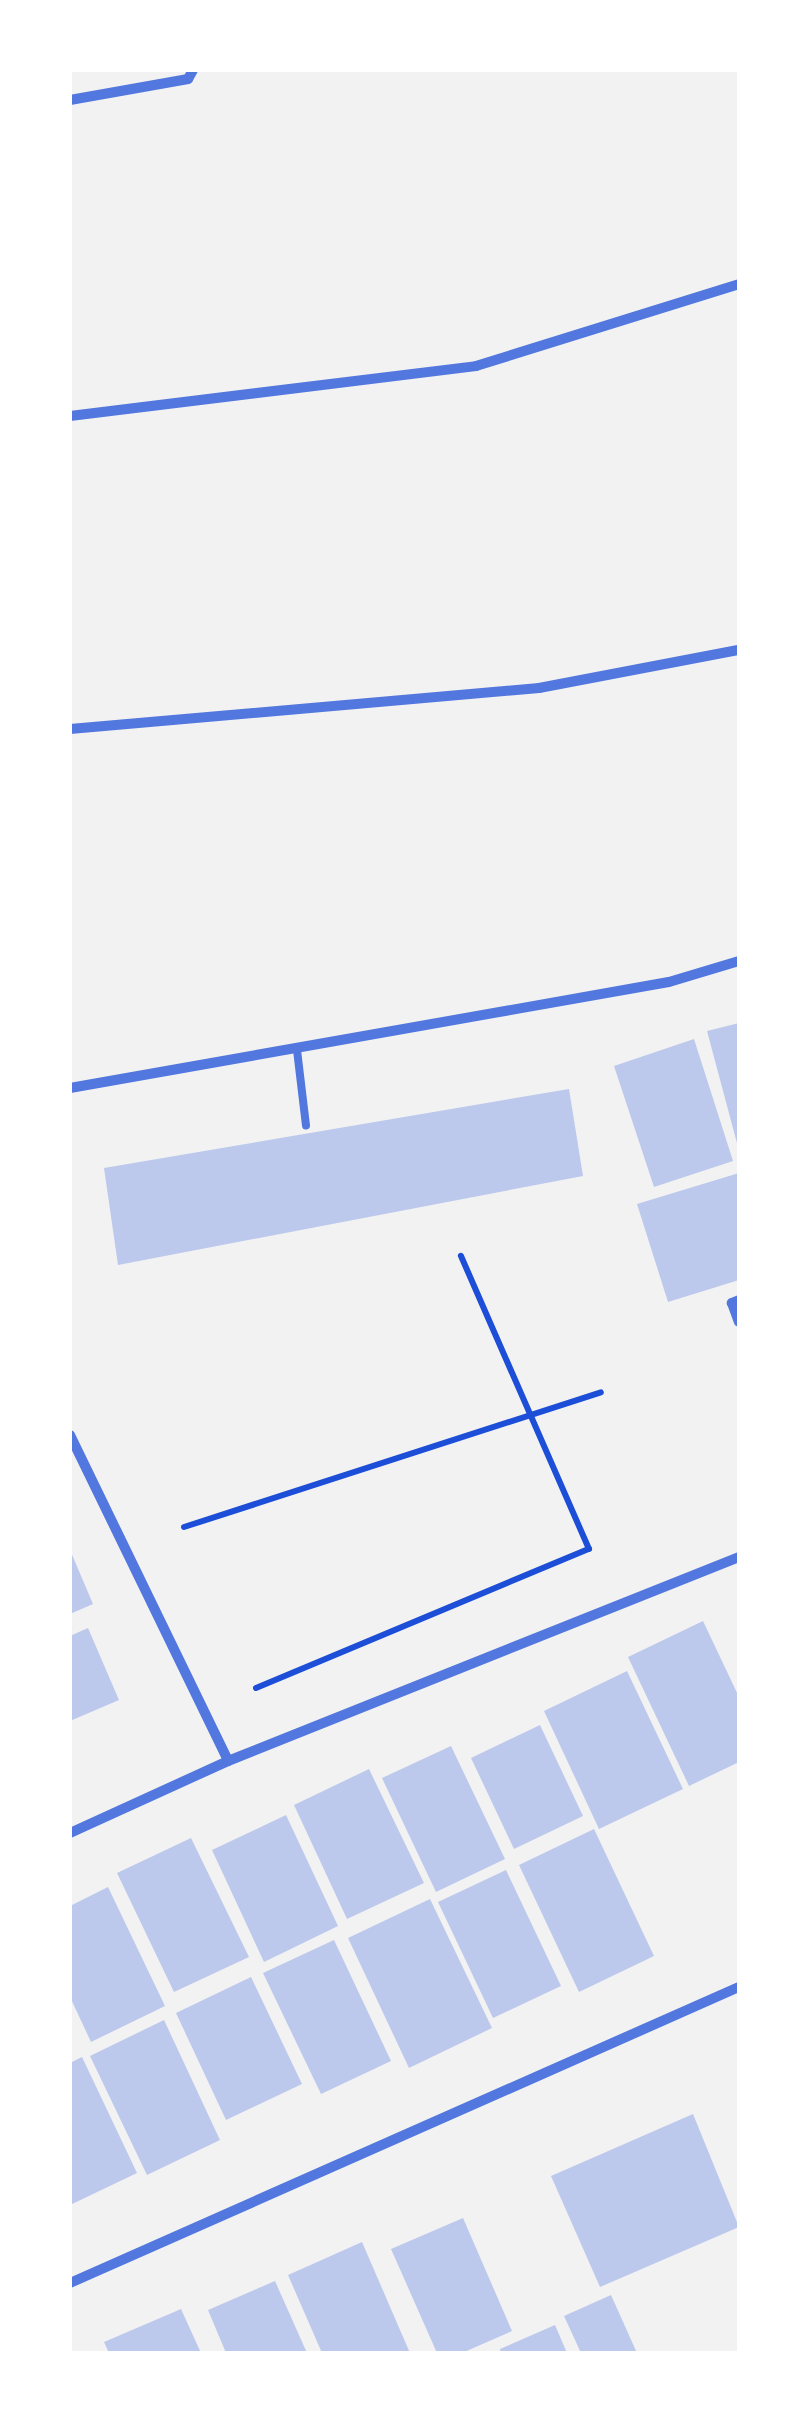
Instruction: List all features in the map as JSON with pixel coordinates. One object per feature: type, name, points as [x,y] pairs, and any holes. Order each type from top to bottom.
[{"type":"street","points":[[70,100],[188,79],[192,70]]},
{"type":"street","points":[[70,416],[476,366],[739,284]]},
{"type":"street","points":[[70,729],[539,688],[739,650]]},
{"type":"street","points":[[70,1088],[669,982],[739,961]]},
{"type":"street","points":[[739,1300],[732,1303],[739,1322]]},
{"type":"street","points":[[70,1435],[228,1762]]},
{"type":"street","points":[[70,1834],[228,1762],[739,1557]]},
{"type":"street","points":[[70,2283],[739,1987]]},
{"type":"lane","points":[[297,1050],[306,1125]]},
{"type":"path","points":[[256,1688],[589,1549],[461,1256]]},
{"type":"path","points":[[184,1527],[601,1392]]},
{"type":"building","points":[[739,1023],[739,1147],[738,1147],[707,1031]]},
{"type":"building","points":[[694,1039],[733,1161],[654,1187],[614,1066]]},
{"type":"building","points":[[569,1089],[583,1176],[118,1265],[104,1168]]},
{"type":"building","points":[[739,1173],[739,1280],[668,1302],[637,1204]]},
{"type":"building","points":[[70,1550],[93,1604],[70,1614]]},
{"type":"building","points":[[703,1621],[739,1697],[739,1762],[689,1786],[628,1657]]},
{"type":"building","points":[[88,1628],[119,1700],[70,1721],[70,1636]]},
{"type":"building","points":[[627,1671],[683,1789],[599,1829],[544,1711]]},
{"type":"building","points":[[540,1725],[583,1816],[514,1849],[471,1758]]},
{"type":"building","points":[[451,1746],[505,1859],[436,1892],[382,1778]]},
{"type":"building","points":[[369,1769],[424,1883],[347,1919],[294,1805]]},
{"type":"building","points":[[286,1815],[338,1926],[264,1962],[212,1850]]},
{"type":"building","points":[[594,1829],[654,1956],[579,1992],[519,1865]]},
{"type":"building","points":[[191,1838],[249,1957],[174,1992],[117,1873]]},
{"type":"building","points":[[506,1870],[561,1986],[493,2018],[438,1902]]},
{"type":"building","points":[[108,1887],[165,2006],[91,2042],[70,1997],[70,1906]]},
{"type":"building","points":[[430,1899],[492,2028],[409,2068],[348,1938]]},
{"type":"building","points":[[334,1940],[391,2061],[321,2094],[263,1973]]},
{"type":"building","points":[[251,1977],[302,2084],[226,2120],[176,2013]]},
{"type":"building","points":[[164,2020],[220,2140],[147,2175],[90,2056]]},
{"type":"building","points":[[82,2057],[137,2173],[70,2205],[70,2063]]},
{"type":"building","points":[[693,2114],[739,2227],[600,2287],[551,2176]]},
{"type":"building","points":[[463,2218],[512,2331],[462,2353],[437,2353],[391,2249]]},
{"type":"building","points":[[362,2242],[410,2353],[322,2353],[288,2275]]},
{"type":"building","points":[[275,2281],[307,2353],[226,2353],[208,2310]]},
{"type":"building","points":[[611,2295],[637,2353],[581,2353],[564,2316]]},
{"type":"building","points":[[181,2309],[201,2353],[109,2353],[104,2342]]},
{"type":"building","points":[[555,2325],[567,2353],[501,2353],[500,2349]]}]
